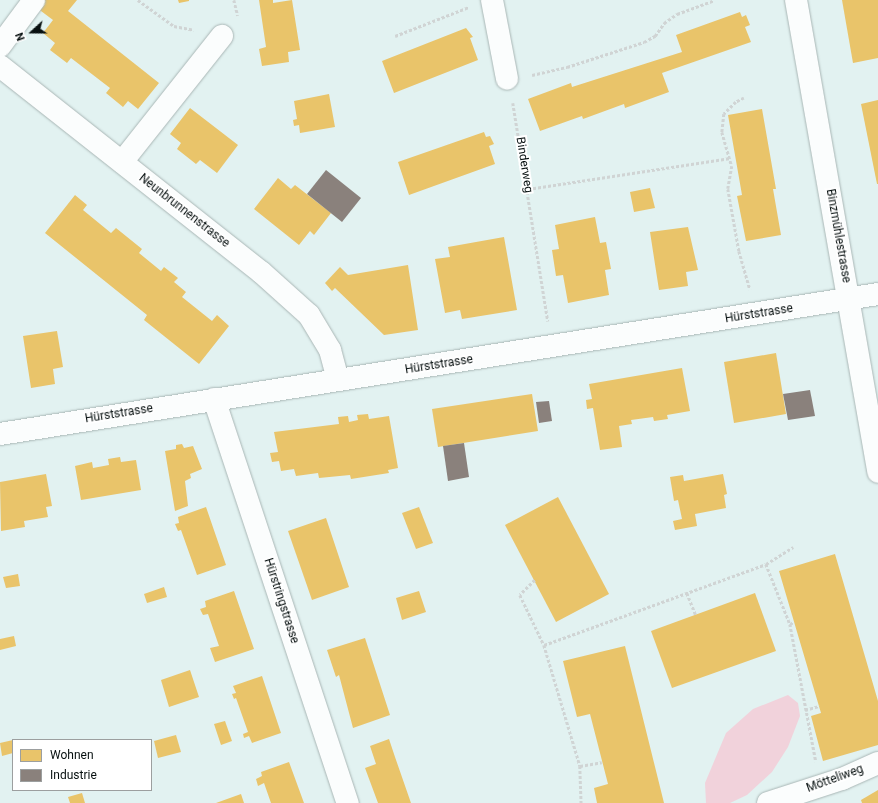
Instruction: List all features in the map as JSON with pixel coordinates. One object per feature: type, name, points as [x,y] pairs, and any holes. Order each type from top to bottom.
[{"type":"street","points":[[0,46],[34,0]]},
{"type":"street","name":"Binzmühlestrasse","points":[[796,0],[878,472]]},
{"type":"street","points":[[482,3],[507,79]]},
{"type":"street","points":[[122,162],[222,36]]},
{"type":"street","name":"Neunbrunnenstrasse","points":[[0,66],[261,272],[309,315],[330,350],[338,379]]},
{"type":"street","name":"Hürststrasse","points":[[0,434],[878,294]]},
{"type":"street","name":"Hürstringstrasse","points":[[214,399],[348,803]]},
{"type":"street","name":"Mötteliweg","points":[[768,803],[878,763]]},
{"type":"path","points":[[138,0],[174,26],[222,36]]},
{"type":"path","points":[[507,79],[567,67],[637,44],[655,36],[664,23],[677,14],[715,0]]},
{"type":"path","points":[[395,36],[482,3]]},
{"type":"path","name":"Binderweg","points":[[507,79],[528,189],[548,324]]},
{"type":"path","points":[[744,98],[736,102],[724,114],[722,132],[731,158],[732,166],[728,176],[728,189],[739,251],[751,292]]},
{"type":"path","points":[[528,189],[731,158]]},
{"type":"path","points":[[544,645],[766,564],[793,547]]},
{"type":"path","points":[[766,564],[790,624],[805,710],[821,785]]},
{"type":"path","points":[[534,580],[520,595],[544,645],[580,766],[581,803]]},
{"type":"path","points":[[687,593],[696,615]]},
{"type":"path","points":[[790,624],[794,622]]},
{"type":"path","points":[[805,710],[819,706]]},
{"type":"path","points":[[580,766],[602,762]]},
{"type":"shaded area","points":[[788,695],[798,703],[800,716],[788,747],[772,772],[747,795],[730,803],[706,803],[705,783],[726,733],[753,709]]},
{"type":"building: Wohnen","points":[[44,0],[77,0],[68,11],[159,83],[138,109],[128,101],[123,107],[106,93],[110,88],[71,58],[67,63],[50,50],[55,43],[43,33],[53,20],[37,8]]},
{"type":"building: Wohnen","points":[[178,0],[189,0],[189,1],[179,3]]},
{"type":"building: Wohnen","points":[[259,0],[273,0],[273,3],[292,0],[300,50],[288,52],[289,62],[262,66],[259,49],[266,47]]},
{"type":"building: Wohnen","points":[[842,0],[878,0],[878,58],[853,63]]},
{"type":"building: Wohnen","points":[[740,12],[742,17],[746,15],[750,25],[745,27],[751,42],[662,73],[669,92],[625,108],[624,104],[583,119],[582,116],[540,131],[528,99],[571,83],[572,87],[682,52],[676,35]]},
{"type":"building: Wohnen","points":[[466,28],[473,37],[470,38],[478,60],[394,93],[382,61]]},
{"type":"building: Wohnen","points":[[329,94],[335,127],[300,133],[299,125],[294,126],[293,120],[297,119],[294,101]]},
{"type":"building: Wohnen","points":[[878,100],[878,184],[877,184],[861,104]]},
{"type":"building: Wohnen","points":[[190,108],[238,145],[217,173],[200,160],[196,164],[177,149],[181,143],[170,134]]},
{"type":"building: Wohnen","points":[[762,109],[776,189],[773,189],[781,235],[746,241],[737,196],[742,195],[728,115]]},
{"type":"building: Wohnen","points":[[484,132],[486,137],[490,136],[494,144],[489,146],[495,164],[409,195],[398,162]]},
{"type":"building: Wohnen","points":[[278,178],[291,189],[295,185],[331,213],[314,235],[310,231],[299,245],[254,209]]},
{"type":"building: Wohnen","points":[[650,188],[655,208],[634,212],[630,192]]},
{"type":"building: Wohnen","points":[[75,195],[87,205],[83,210],[111,233],[116,228],[142,249],[139,253],[161,271],[164,267],[178,278],[174,282],[186,292],[182,297],[212,321],[217,315],[229,326],[199,364],[144,320],[147,315],[45,233]]},
{"type":"building: Wohnen","points":[[595,217],[600,243],[606,242],[611,269],[605,270],[609,295],[568,303],[563,275],[556,276],[552,250],[559,249],[555,225]]},
{"type":"building: Wohnen","points":[[688,227],[698,270],[686,272],[688,286],[659,290],[650,232]]},
{"type":"building: Wohnen","points":[[504,237],[517,310],[462,319],[460,310],[445,313],[435,259],[450,257],[448,247]]},
{"type":"building: Wohnen","points":[[408,265],[418,330],[384,335],[335,288],[332,291],[325,283],[340,267],[348,275]]},
{"type":"building: Wohnen","points":[[57,331],[63,367],[53,369],[55,384],[31,388],[23,336]]},
{"type":"building: Wohnen","points":[[776,353],[786,414],[734,423],[724,362]]},
{"type":"building: Wohnen","points":[[682,368],[690,411],[667,415],[668,419],[654,421],[653,417],[631,420],[632,424],[619,426],[622,447],[600,450],[593,408],[587,409],[586,400],[592,399],[589,384]]},
{"type":"building: Wohnen","points":[[532,394],[538,431],[438,447],[432,409]]},
{"type":"building: Wohnen","points":[[368,414],[369,419],[389,416],[398,468],[388,470],[389,473],[351,479],[350,475],[319,478],[318,473],[296,476],[294,469],[281,471],[279,461],[272,462],[270,453],[278,452],[274,432],[339,424],[338,417],[348,416],[349,422],[358,420],[357,415]]},
{"type":"building: Wohnen","points":[[182,444],[184,448],[193,446],[202,469],[190,474],[191,478],[185,481],[188,506],[175,511],[165,451],[176,449],[176,445]]},
{"type":"building: Wohnen","points":[[120,457],[121,462],[136,460],[141,490],[81,500],[75,466],[92,462],[93,468],[109,465],[108,459]]},
{"type":"building: Wohnen","points":[[46,474],[52,506],[46,507],[48,517],[24,521],[25,527],[1,531],[0,482]]},
{"type":"building: Wohnen","points":[[723,474],[727,494],[724,495],[726,508],[695,514],[697,526],[675,530],[673,521],[682,519],[678,500],[674,501],[670,477],[683,475],[684,481]]},
{"type":"building: Wohnen","points":[[558,497],[609,594],[556,622],[505,525]]},
{"type":"building: Wohnen","points":[[206,507],[226,565],[197,575],[181,530],[178,531],[175,524],[179,523],[178,517]]},
{"type":"building: Wohnen","points":[[419,507],[433,543],[416,549],[402,513]]},
{"type":"building: Wohnen","points":[[326,518],[349,587],[312,600],[288,531]]},
{"type":"building: Wohnen","points":[[835,554],[878,701],[878,745],[823,761],[811,716],[821,713],[779,571]]},
{"type":"building: Wohnen","points":[[18,574],[20,586],[6,588],[3,577]]},
{"type":"building: Wohnen","points":[[164,587],[167,597],[147,603],[144,594]]},
{"type":"building: Wohnen","points":[[234,591],[254,649],[215,662],[210,648],[219,646],[208,614],[203,615],[200,609],[206,607],[205,601]]},
{"type":"building: Wohnen","points":[[419,591],[426,612],[402,620],[396,598]]},
{"type":"building: Wohnen","points":[[755,593],[776,651],[672,688],[651,631]]},
{"type":"building: Wohnen","points":[[14,636],[16,646],[0,650],[0,639]]},
{"type":"building: Wohnen","points":[[365,638],[390,715],[353,728],[339,675],[336,677],[327,650]]},
{"type":"building: Wohnen","points":[[625,646],[664,803],[597,803],[594,788],[608,784],[590,714],[577,717],[563,661]]},
{"type":"building: Wohnen","points":[[190,670],[199,697],[169,707],[161,680]]},
{"type":"building: Wohnen","points":[[262,676],[281,733],[252,743],[249,736],[244,738],[243,734],[248,732],[236,698],[234,699],[232,694],[236,693],[233,686]]},
{"type":"building: Wohnen","points":[[225,721],[232,741],[221,745],[214,724]]},
{"type":"building: Wohnen","points":[[176,735],[181,752],[158,758],[154,741]]},
{"type":"building: Wohnen","points":[[389,739],[411,803],[378,803],[365,768],[376,764],[370,746]]},
{"type":"building: Wohnen","points":[[12,740],[12,753],[2,756],[0,743]]},
{"type":"building: Wohnen","points":[[289,762],[304,803],[271,803],[264,783],[258,786],[256,779],[262,776],[261,772]]},
{"type":"building: Wohnen","points":[[878,790],[878,803],[862,803],[861,800]]},
{"type":"building: Wohnen","points":[[82,793],[85,803],[70,803],[68,797]]},
{"type":"building: Wohnen","points":[[241,794],[244,803],[216,803]]},
{"type":"building: Industrie","points":[[326,170],[361,198],[342,222],[307,194]]},
{"type":"building: Industrie","points":[[810,390],[815,416],[788,420],[783,394]]},
{"type":"building: Industrie","points":[[549,401],[552,421],[539,423],[536,402]]},
{"type":"building: Industrie","points":[[464,443],[469,477],[448,481],[443,446]]}]
